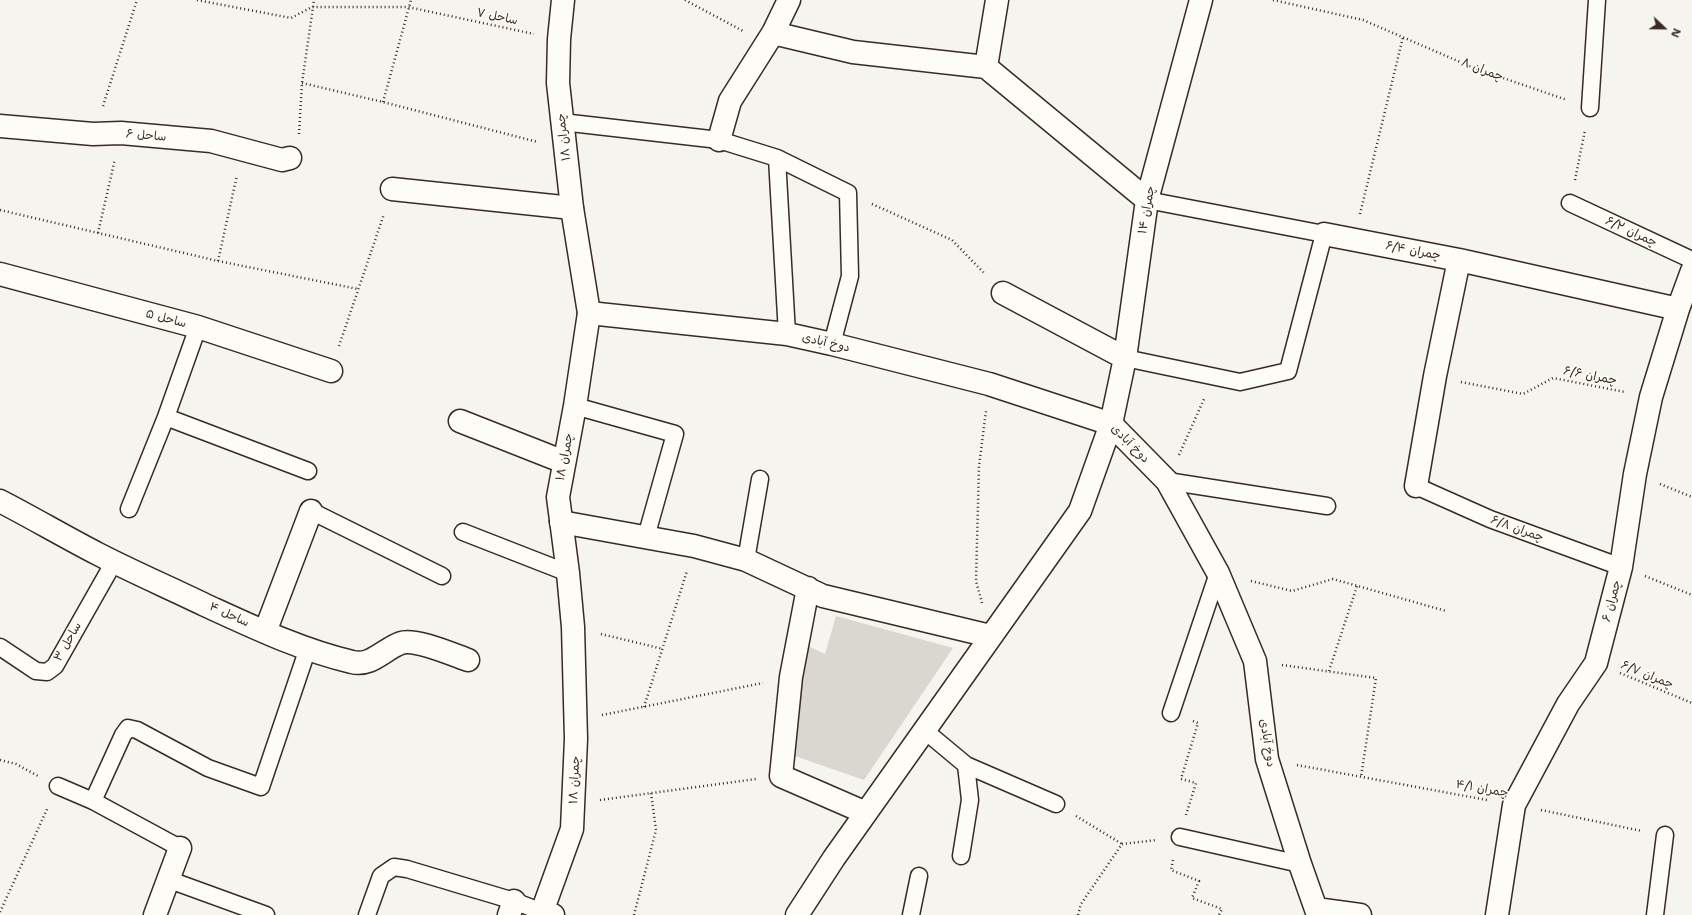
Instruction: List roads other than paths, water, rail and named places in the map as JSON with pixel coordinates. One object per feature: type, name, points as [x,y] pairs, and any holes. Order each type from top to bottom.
[{"type":"street","name":"چمران ۱۸","points":[[547,913],[572,829],[574,803],[576,721],[573,627],[568,573],[558,497],[575,406],[589,313],[572,208],[558,83],[559,39],[563,0]]},
{"type":"street","points":[[719,140],[730,101],[770,38],[789,0]]},
{"type":"street","points":[[986,67],[998,0]]},
{"type":"street","name":"چمران ۱۴","points":[[797,915],[924,730],[1080,511],[1111,424],[1125,358],[1146,200],[1201,0]]},
{"type":"street","points":[[770,38],[853,52],[986,67],[1146,200]]},
{"type":"street","name":"ساحل ۶","points":[[0,126],[93,134],[121,134],[212,141],[282,160],[290,158]]},
{"type":"street","points":[[392,189],[572,208]]},
{"type":"street","name":"چمران ۶/۴","points":[[1324,234],[1459,260],[1678,308]]},
{"type":"street","points":[[1416,486],[1435,376],[1459,260]]},
{"type":"street","name":"چمران ۶","points":[[1497,915],[1514,804],[1568,704],[1596,663],[1620,567],[1635,474],[1651,397],[1678,308],[1692,271]]},
{"type":"street","name":"ساحل ۵","points":[[0,274],[198,327],[331,371]]},
{"type":"street","points":[[1003,293],[1125,358]]},
{"type":"street","name":"دوخ آبادی","points":[[589,313],[787,334],[989,384],[1111,424],[1167,481],[1218,573],[1256,661],[1268,759],[1300,864],[1317,912]]},
{"type":"street","points":[[460,422],[564,462]]},
{"type":"street","name":"ساحل ۴","points":[[0,500],[114,562],[265,632],[308,648],[353,662],[362,663],[374,659],[402,643],[431,647],[468,660]]},
{"type":"street","points":[[265,632],[311,511]]},
{"type":"street","points":[[561,522],[694,546],[746,560],[823,596],[990,636]]},
{"type":"street","points":[[808,588],[791,678],[781,776],[866,813]]},
{"type":"street","points":[[155,915],[180,848]]},
{"type":"street","points":[[1317,912],[1360,915]]},
{"type":"lane","points":[[1590,108],[1597,0]]},
{"type":"lane","points":[[562,122],[719,140],[777,158],[848,193],[850,276],[832,344]]},
{"type":"lane","points":[[777,158],[787,334]]},
{"type":"lane","name":"چمران ۶/۴","points":[[1146,200],[1324,234]]},
{"type":"lane","name":"چمران ۶/۲","points":[[1570,203],[1692,260]]},
{"type":"lane","points":[[1125,358],[1240,382],[1288,371],[1324,234]]},
{"type":"lane","points":[[129,509],[166,417],[198,327]]},
{"type":"lane","points":[[575,406],[675,434],[646,537]]},
{"type":"lane","points":[[166,417],[308,471]]},
{"type":"lane","points":[[746,560],[760,479]]},
{"type":"lane","points":[[1167,481],[1327,506]]},
{"type":"lane","name":"چمران ۶/۸","points":[[1416,486],[1490,519],[1620,567]]},
{"type":"lane","points":[[311,511],[442,576]]},
{"type":"lane","points":[[463,532],[568,573]]},
{"type":"lane","name":"ساحل ۳","points":[[0,647],[36,670],[47,672],[55,666],[114,562]]},
{"type":"lane","points":[[1171,713],[1218,573]]},
{"type":"lane","points":[[93,801],[123,735],[128,728],[137,730],[208,768],[261,787],[308,648]]},
{"type":"lane","points":[[924,730],[966,766],[1056,804]]},
{"type":"lane","points":[[961,856],[970,800],[966,766]]},
{"type":"lane","points":[[58,786],[93,801],[180,848]]},
{"type":"lane","points":[[1655,915],[1665,835]]},
{"type":"lane","points":[[1180,837],[1300,864]]},
{"type":"lane","points":[[367,915],[381,876],[394,867],[407,869],[512,908],[547,913]]},
{"type":"lane","points":[[911,915],[919,876]]},
{"type":"lane","points":[[168,879],[266,915]]}]
